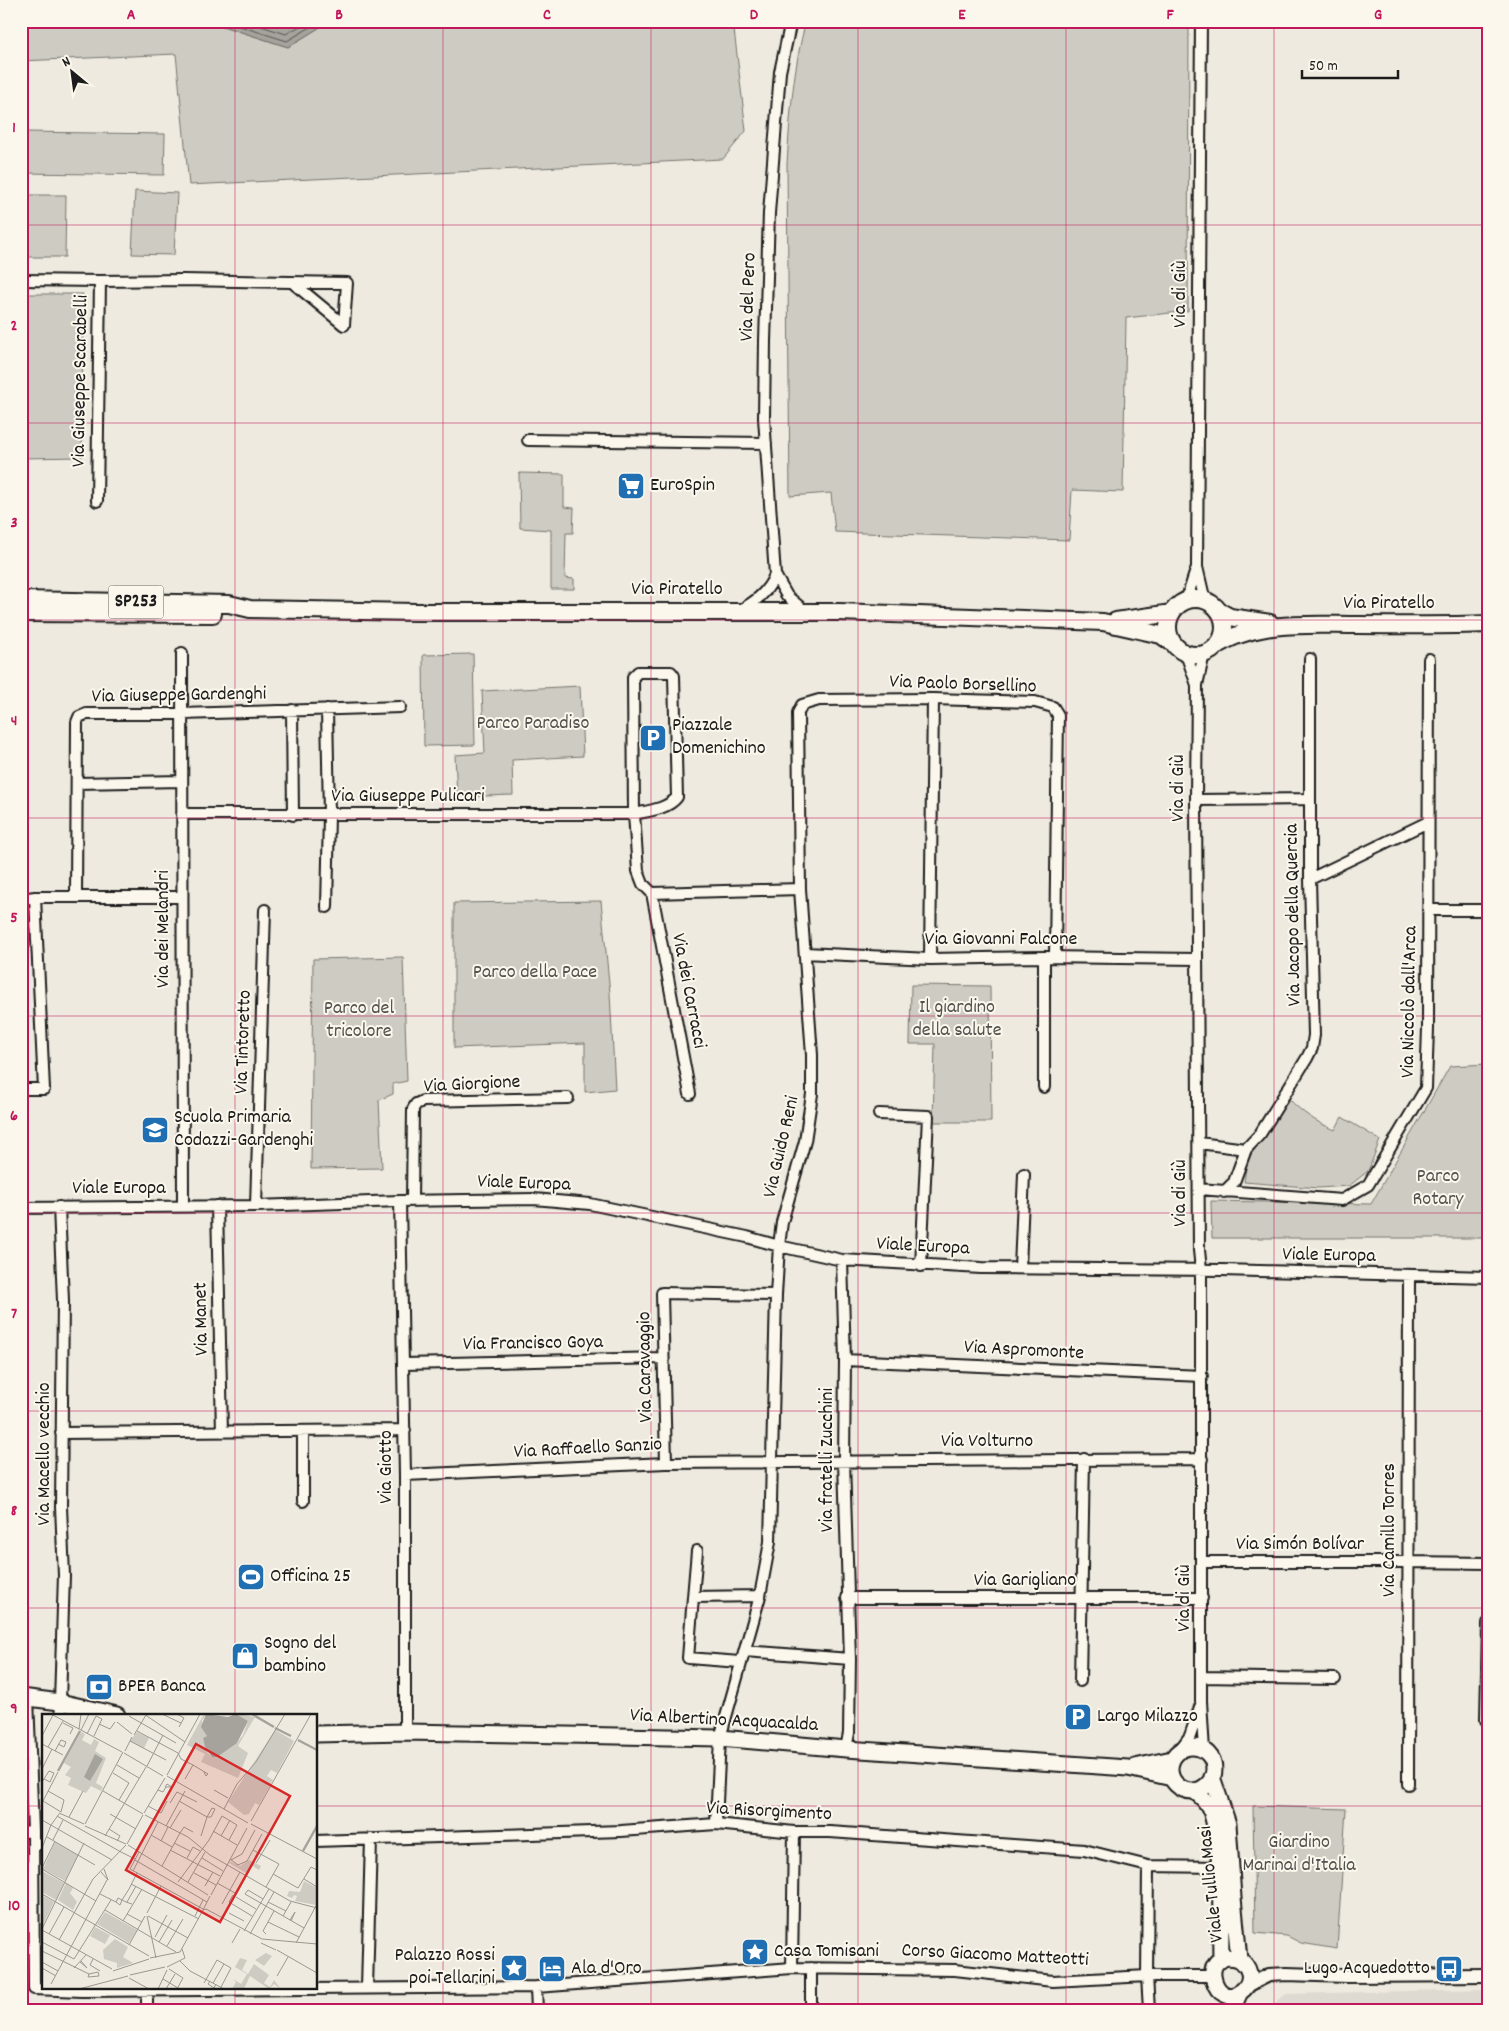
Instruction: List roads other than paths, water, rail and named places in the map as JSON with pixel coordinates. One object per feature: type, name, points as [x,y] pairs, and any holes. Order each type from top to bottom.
[{"type":"main road","points":[[1171,642],[1168,623],[1172,613],[1186,601],[1196,599],[1205,601]]},
{"type":"main road","name":"Via Piratello","points":[[21,600],[230,604],[250,609],[416,612],[807,612],[1103,622],[1172,613]]},
{"type":"main road","name":"Via Piratello","points":[[1205,601],[1230,617],[1290,626]]},
{"type":"main road","name":"Via Piratello","points":[[21,613],[235,613],[250,609]]},
{"type":"main road","points":[[1219,611],[1223,619],[1224,628],[1219,644]]},
{"type":"main road","name":"Via Piratello","points":[[1103,622],[1161,635],[1186,654]]},
{"type":"main road","name":"Via Piratello","points":[[1204,654],[1228,638],[1251,631],[1290,626],[1488,624]]},
{"type":"main road","points":[[1186,654],[1196,656],[1204,654]]},
{"type":"main road","points":[[25,1697],[61,1708],[109,1714]]},
{"type":"main road","name":"Via Albertino Acquacalda","points":[[318,1734],[405,1732],[720,1738],[846,1749],[1128,1768],[1172,1778]]},
{"type":"main road","points":[[1172,1778],[1170,1765],[1176,1755],[1192,1748],[1204,1751]]},
{"type":"main road","name":"Viale Tullio Masi","points":[[1204,1751],[1212,1762],[1212,1776],[1228,1824],[1233,1898],[1243,1962],[1250,1976],[1232,2010]]},
{"type":"main road","name":"Via Albertino Acquacalda","points":[[1128,1768],[1176,1755]]},
{"type":"main road","points":[[1194,1791],[1205,1786],[1212,1776]]},
{"type":"main road","name":"Viale Tullio Masi","points":[[1172,1778],[1181,1788],[1194,1791],[1211,1809],[1216,1832],[1219,1867],[1221,1960]]},
{"type":"main road","name":"Viale Tullio Masi","points":[[1212,1976],[1213,1970],[1221,1960],[1227,1958],[1243,1962]]},
{"type":"main road","points":[[1212,1976],[1213,1982],[1220,1991],[1224,2010]]},
{"type":"main road","points":[[1220,1991],[1230,1994],[1244,1989]]},
{"type":"street","name":"Via del Pero","points":[[791,21],[780,72],[770,213],[764,418],[775,575],[787,596],[807,612]]},
{"type":"street","name":"Via di Giù","points":[[1201,21],[1197,567],[1205,601]]},
{"type":"street","name":"Via Giuseppe Scarabelli","points":[[21,280],[100,281],[97,501]]},
{"type":"street","points":[[100,281],[183,280],[347,283],[344,325],[292,282]]},
{"type":"street","points":[[528,440],[766,443]]},
{"type":"street","name":"Via di Giù","points":[[1186,601],[1197,567]]},
{"type":"street","points":[[736,612],[763,595],[771,586],[775,575]]},
{"type":"street","name":"Via dei Melandri","points":[[182,653],[183,1206]]},
{"type":"street","name":"Via di Giù","points":[[1186,654],[1197,685]]},
{"type":"street","name":"Via di Giù","points":[[1204,654],[1197,685],[1196,800],[1202,1376],[1202,1701],[1204,1751]]},
{"type":"street","name":"Via Jacopo della Quercia","points":[[1224,1192],[1234,1182],[1246,1149],[1260,1134],[1312,1048],[1314,1035],[1310,879],[1310,659]]},
{"type":"street","name":"Via Niccolò dall'Arca","points":[[1199,1189],[1342,1200],[1368,1185],[1426,1088],[1429,659]]},
{"type":"street","points":[[638,672],[671,672],[674,676],[676,797],[672,803],[634,814],[633,677],[638,672]]},
{"type":"street","points":[[930,959],[933,699]]},
{"type":"street","name":"Via Paolo Borsellino","points":[[802,705],[819,700],[933,699],[1035,702],[1053,707],[1058,715],[1055,957]]},
{"type":"street","name":"Via Guido Reni","points":[[716,1824],[720,1738],[760,1596],[770,1542],[776,1295],[779,1246],[782,1222],[805,1141],[812,1094],[813,1073],[800,890],[798,713],[802,705]]},
{"type":"street","name":"Via Giuseppe Gardenghi","points":[[76,897],[77,722],[79,718],[86,714],[182,714],[400,707]]},
{"type":"street","points":[[327,709],[329,815],[327,907]]},
{"type":"street","points":[[292,710],[293,815]]},
{"type":"street","points":[[77,783],[182,781]]},
{"type":"street","points":[[1196,800],[1310,799]]},
{"type":"street","name":"Via Giuseppe Pulicari","points":[[182,814],[634,814]]},
{"type":"street","name":"Via dei Carracci","points":[[634,814],[638,871],[643,884],[652,893],[690,1094]]},
{"type":"street","points":[[1310,879],[1428,822]]},
{"type":"street","points":[[652,893],[800,890]]},
{"type":"street","points":[[21,899],[35,897],[181,897]]},
{"type":"street","points":[[21,1089],[44,1089],[35,897]]},
{"type":"street","name":"Via Tintoretto","points":[[256,1206],[265,910]]},
{"type":"street","points":[[1428,910],[1488,910]]},
{"type":"street","name":"Via Giovanni Falcone","points":[[805,953],[930,959],[1055,957],[1197,959]]},
{"type":"street","points":[[1044,957],[1044,1087]]},
{"type":"street","name":"Via Giorgione","points":[[412,1201],[413,1109],[416,1104],[423,1101],[568,1098]]},
{"type":"street","points":[[879,1114],[928,1116],[921,1266]]},
{"type":"street","points":[[1199,1143],[1246,1149]]},
{"type":"street","points":[[1020,1268],[1024,1174]]},
{"type":"street","name":"Viale Europa","points":[[21,1208],[256,1206],[534,1199],[590,1204],[747,1236],[779,1246],[842,1260],[921,1266],[1488,1276]]},
{"type":"street","name":"Via Giotto","points":[[400,1201],[405,1430],[405,1732]]},
{"type":"street","name":"Via Manet","points":[[217,1206],[222,1432]]},
{"type":"street","name":"Via Macello vecchio","points":[[59,1207],[62,1300],[61,1507],[64,1575],[61,1708]]},
{"type":"street","name":"Via fratelli Zucchini","points":[[842,1260],[845,1360],[844,1461],[850,1659],[849,1733],[846,1749]]},
{"type":"street","name":"Via Camillo Torres","points":[[1408,1784],[1409,1275]]},
{"type":"street","name":"Via Caravaggio","points":[[666,1463],[662,1293],[776,1295]]},
{"type":"street","name":"Via Francisco Goya","points":[[404,1364],[663,1358]]},
{"type":"street","name":"Via Aspromonte","points":[[845,1360],[1202,1376]]},
{"type":"street","points":[[62,1433],[405,1430]]},
{"type":"street","points":[[303,1431],[303,1501]]},
{"type":"street","points":[[1080,1680],[1084,1459]]},
{"type":"street","name":"Via Volturno","points":[[772,1462],[1084,1459],[1202,1460]]},
{"type":"street","name":"Via Raffaello Sanzio","points":[[405,1475],[666,1463],[772,1462]]},
{"type":"street","points":[[697,1551],[688,1658],[740,1662]]},
{"type":"street","name":"Via Simón Bolívar","points":[[1202,1562],[1488,1563]]},
{"type":"street","points":[[692,1597],[760,1596]]},
{"type":"street","name":"Via Garigliano","points":[[847,1598],[1202,1598]]},
{"type":"street","points":[[1488,1623],[1486,1720],[1488,1720]]},
{"type":"street","points":[[745,1651],[850,1659]]},
{"type":"street","points":[[1202,1677],[1335,1678]]},
{"type":"street","points":[[25,1697],[33,1831],[38,1844],[34,1989],[82,1989]]},
{"type":"street","name":"Via di Giù","points":[[1176,1755],[1190,1736],[1202,1701]]},
{"type":"street","name":"Via Risorgimento","points":[[318,1841],[621,1831],[716,1824],[794,1832],[830,1832],[1084,1850],[1148,1866],[1219,1867]]},
{"type":"street","points":[[21,1832],[33,1831]]},
{"type":"street","points":[[792,1968],[794,1832]]},
{"type":"street","points":[[367,1988],[371,1839]]},
{"type":"street","points":[[1148,1866],[1147,1976],[1149,2010]]},
{"type":"street","points":[[1243,1962],[1269,1975],[1488,1975]]},
{"type":"street","name":"Corso Giacomo Matteotti","points":[[82,1989],[536,1988],[792,1968],[955,1970],[1053,1981],[1147,1976],[1212,1976]]},
{"type":"street","points":[[811,1968],[811,2010]]},
{"type":"street","points":[[1244,1989],[1269,1975]]},
{"type":"street","points":[[536,1988],[537,2010]]},
{"type":"street","points":[[147,1990],[147,2010]]},
{"type":"water","points":[[207,21],[330,21],[288,47]]},
{"type":"place","name":"EuroSpin","points":[[631,486]]},
{"type":"place","name":"Piazzale Domenichino","points":[[653,738]]},
{"type":"place","name":"Scuola Primaria Codazzi-Gardenghi","points":[[155,1130]]},
{"type":"place","name":"Officina 25","points":[[251,1577]]},
{"type":"place","name":"Sogno del bambino","points":[[245,1656]]},
{"type":"place","name":"BPER Banca","points":[[99,1687]]},
{"type":"place","name":"Largo Milazzo","points":[[1078,1717]]},
{"type":"place","name":"Casa Tomisani","points":[[755,1952]]},
{"type":"place","name":"Palazzo Rossi poi Tellarini","points":[[514,1968]]},
{"type":"place","name":"Ala d'Oro","points":[[552,1969]]},
{"type":"place","name":"Lugo Acquedotto","points":[[1449,1969]]},
{"type":"park label","name":"Parco Paradiso","points":[[533,724]]},
{"type":"park label","name":"Parco della Pace","points":[[535,973]]},
{"type":"park label","name":"Parco del tricolore","points":[[359,1020]]},
{"type":"park label","name":"Il giardino della salute","points":[[957,1020]]},
{"type":"park label","name":"Parco Rotary","points":[[1438,1188]]},
{"type":"park label","name":"Giardino Marinai d'Italia","points":[[1299,1854]]}]
